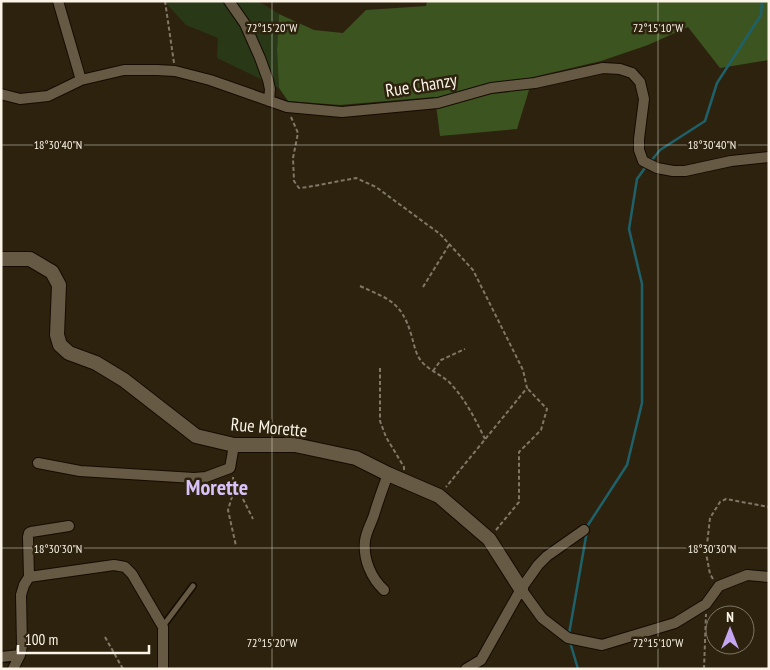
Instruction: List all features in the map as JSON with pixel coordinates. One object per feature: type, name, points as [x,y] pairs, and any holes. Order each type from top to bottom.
[{"type":"street","points":[[58,1],[81,80]]},
{"type":"street","points":[[229,1],[245,24],[260,58],[270,89],[269,101]]},
{"type":"street","name":"Rue Chanzy","points":[[1,94],[20,99],[48,96],[81,80],[124,70],[158,70],[175,71],[210,80],[287,107],[342,112],[436,103],[491,88],[535,83],[603,68],[620,69],[632,73],[640,82],[644,98],[639,150],[643,161],[657,168],[673,171],[730,161],[769,157]]},
{"type":"street","name":"Rue Morette","points":[[1,258],[30,259],[52,272],[59,285],[57,335],[60,344],[69,353],[96,363],[124,380],[196,436],[234,445],[295,445],[356,458],[439,496],[488,540],[520,589]]},
{"type":"street","points":[[38,463],[80,471],[194,478],[206,477],[230,468],[234,445]]},
{"type":"street","points":[[384,590],[370,573],[366,558],[365,542],[388,474]]},
{"type":"street","points":[[13,669],[20,656],[22,646],[21,595],[29,577],[29,533],[69,526]]},
{"type":"street","points":[[466,669],[481,660],[520,589],[538,565],[584,530]]},
{"type":"street","points":[[29,577],[114,565],[125,567],[132,574],[163,627],[163,669]]},
{"type":"street","points":[[520,589],[542,618],[568,638],[602,644],[675,623],[706,604],[719,586],[747,575],[769,577]]},
{"type":"street","points":[[1,657],[20,656]]},
{"type":"lane","points":[[163,627],[193,586]]},
{"type":"path","points":[[165,1],[175,71]]},
{"type":"path","points":[[287,107],[298,133],[293,158],[294,181],[299,188],[356,178],[376,187],[440,234],[473,270],[524,370],[527,388],[547,410],[541,430],[519,452],[519,502],[488,540]]},
{"type":"path","points":[[424,287],[449,245]]},
{"type":"path","points":[[360,286],[392,301],[401,311],[415,350],[422,362],[449,382],[468,405],[485,439]]},
{"type":"path","points":[[434,371],[441,360],[465,349]]},
{"type":"path","points":[[380,368],[380,420],[386,437],[404,467],[404,480]]},
{"type":"path","points":[[439,496],[527,388]]},
{"type":"path","points":[[230,468],[234,490],[228,510],[236,546]]},
{"type":"path","points":[[234,490],[241,494],[253,519]]},
{"type":"path","points":[[719,586],[710,574],[706,553],[710,518],[720,502],[726,499],[769,507]]},
{"type":"path","points":[[704,669],[706,604]]},
{"type":"path","points":[[105,636],[122,669]]},
{"type":"green space","points":[[164,1],[258,1],[279,14],[277,50],[279,88],[217,58],[218,38],[186,25]]},
{"type":"green space","points":[[427,1],[769,1],[769,60],[720,68],[688,27],[648,45],[601,61],[533,77],[517,129],[440,136],[435,97],[340,105],[288,101],[279,88],[277,50],[279,14],[314,30],[343,33],[366,10],[426,6]]},
{"type":"waterway","points":[[651,161],[660,150],[705,121],[717,83],[761,15],[762,1]]},
{"type":"waterway","points":[[569,634],[588,525],[627,465],[642,403],[642,284],[629,229],[637,179],[647,165]]},
{"type":"waterway","points":[[570,642],[578,669]]},
{"type":"district","name":"Morette","points":[[217,487]]}]
